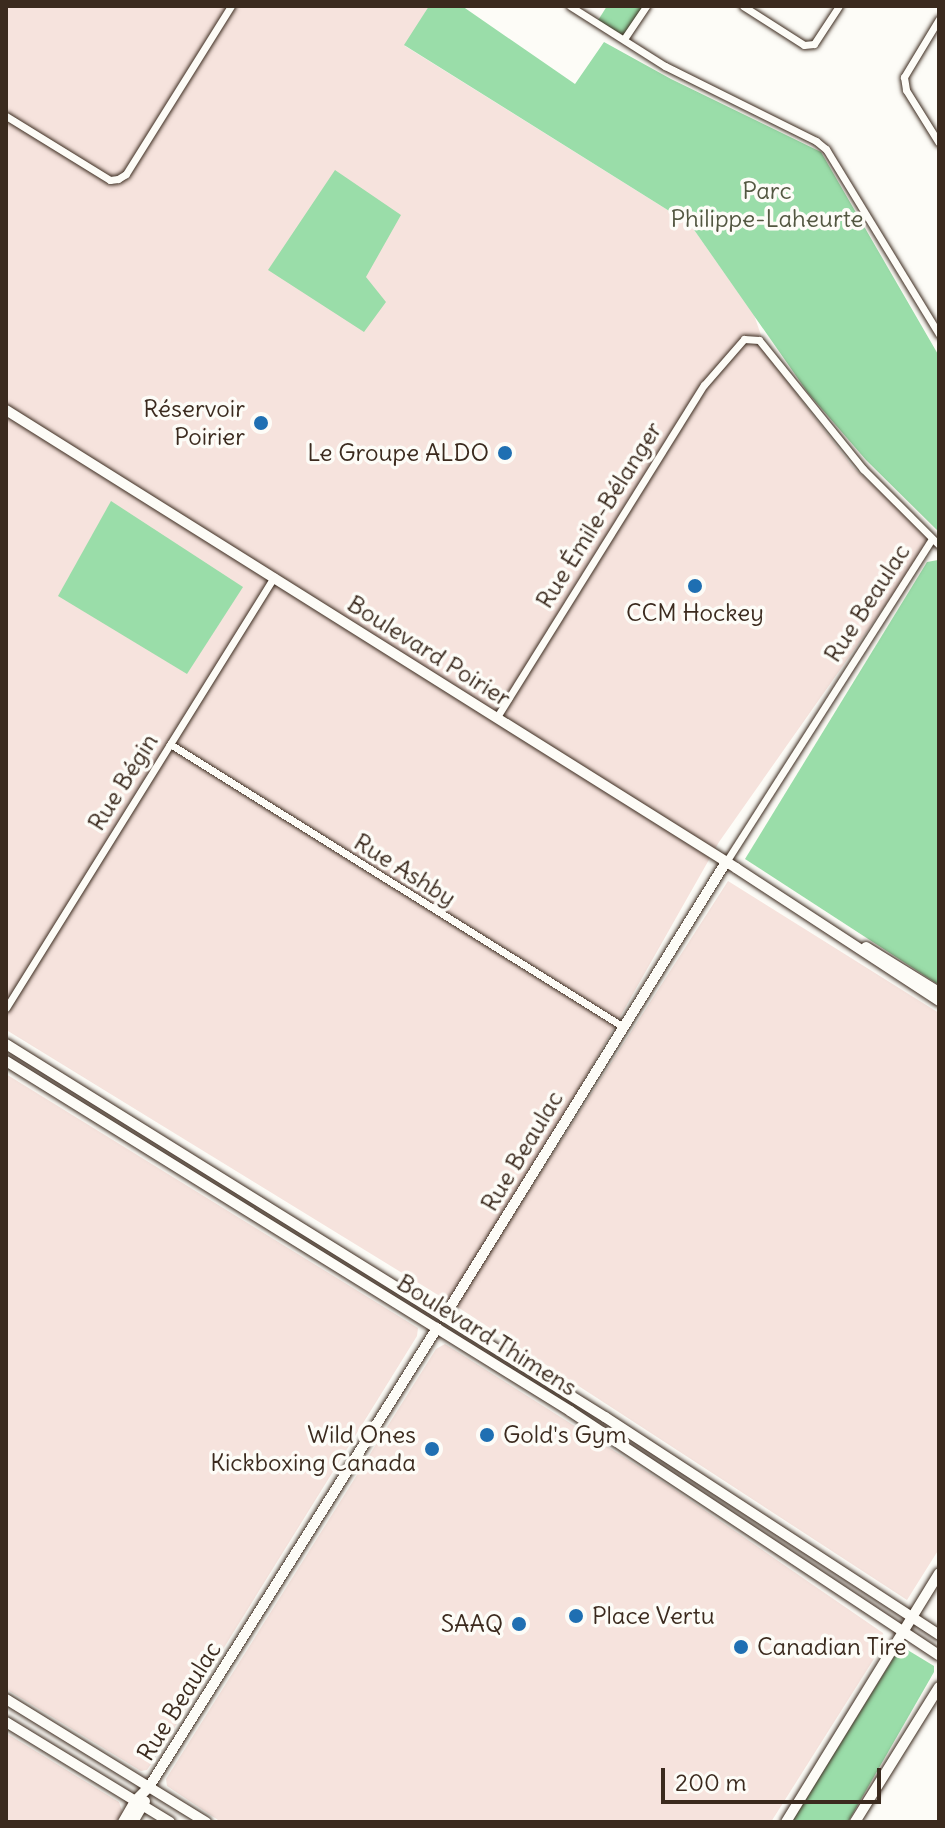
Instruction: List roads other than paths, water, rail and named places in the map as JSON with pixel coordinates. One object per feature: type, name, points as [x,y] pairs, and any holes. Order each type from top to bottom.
[{"type":"street","points":[[6,116],[110,180],[126,174],[231,6]]},
{"type":"street","points":[[570,6],[665,66],[797,130],[826,149],[939,334]]},
{"type":"street","points":[[624,39],[646,6]]},
{"type":"street","points":[[743,6],[804,45],[814,44],[839,6]]},
{"type":"street","points":[[939,19],[904,77],[906,90],[939,143]]},
{"type":"street","name":"Rue Émile-Bélanger","points":[[497,717],[701,390],[744,339],[759,340],[821,420],[932,539]]},
{"type":"street","name":"Boulevard Poirier","points":[[6,410],[829,927],[939,1001]]},
{"type":"street","points":[[932,539],[939,545]]},
{"type":"street","name":"Rue Beaulac","points":[[123,1822],[139,1803],[444,1317],[622,1026],[932,539]]},
{"type":"street","name":"Rue Bégin","points":[[6,1008],[274,577]]},
{"type":"street","name":"Rue Ashby","points":[[170,744],[622,1026]]},
{"type":"street","name":"Boulevard Poirier","points":[[829,927],[939,992]]},
{"type":"street","name":"Boulevard Thimens","points":[[6,1044],[738,1503],[939,1635]]},
{"type":"street","name":"Boulevard Thimens","points":[[6,1061],[616,1440],[939,1655]]},
{"type":"street","points":[[68,1099],[75,1087]]},
{"type":"street","points":[[150,1150],[157,1138]]},
{"type":"street","points":[[786,1822],[939,1573]]},
{"type":"street","points":[[855,1822],[939,1687]]},
{"type":"street","points":[[6,1699],[206,1822]]},
{"type":"street","points":[[6,1722],[170,1822]]},
{"type":"street","name":"Rue Beaulac","points":[[133,1822],[139,1803]]},
{"type":"place","name":"Réservoir Poirier","points":[[261,423]]},
{"type":"place","name":"Le Groupe ALDO","points":[[505,453]]},
{"type":"place","name":"CCM Hockey","points":[[695,586]]},
{"type":"place","name":"Gold's Gym","points":[[487,1435]]},
{"type":"place","name":"Wild Ones Kickboxing Canada","points":[[432,1449]]},
{"type":"place","name":"Place Vertu","points":[[576,1616]]},
{"type":"place","name":"SAAQ","points":[[519,1624]]},
{"type":"place","name":"Canadian Tire","points":[[741,1647]]},
{"type":"park label","name":"Parc Philippe-Laheurte","points":[[767,205]]}]
